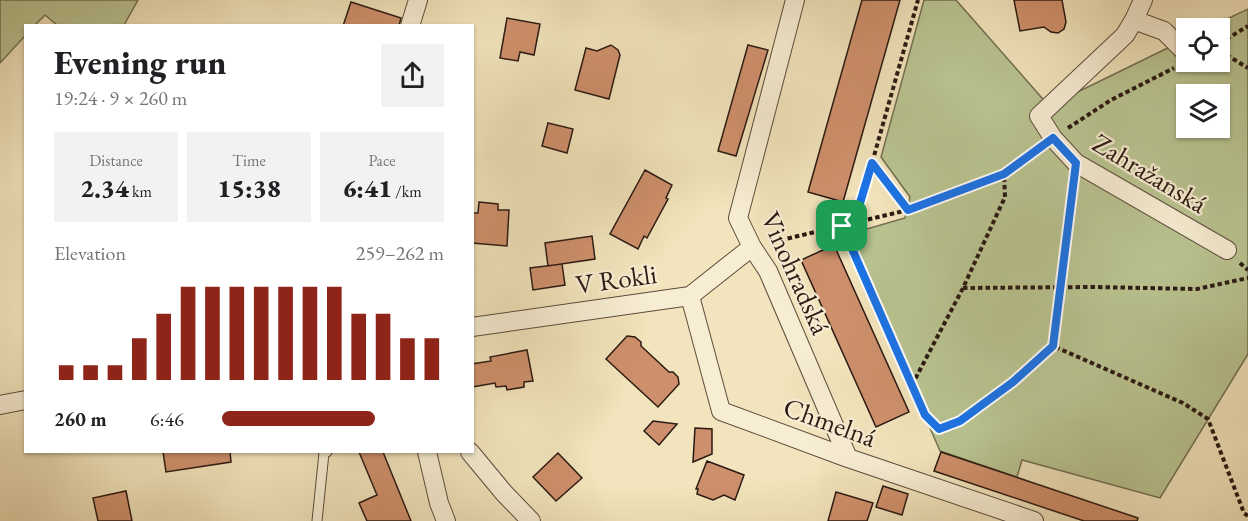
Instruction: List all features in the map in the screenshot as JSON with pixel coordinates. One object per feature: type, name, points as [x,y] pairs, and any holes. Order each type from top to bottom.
[{"type":"street","points":[[411,24],[418,0]]},
{"type":"street","name":"Vinohradská","points":[[795,0],[738,218],[752,247],[768,272],[848,458]]},
{"type":"street","name":"Zahražanská","points":[[1143,0],[1125,35],[1039,116],[1053,138],[1076,163],[1227,250]]},
{"type":"street","points":[[1134,20],[1164,30],[1176,50]]},
{"type":"street","name":"V Rokli","points":[[474,327],[690,296],[752,247]]},
{"type":"street","name":"Chmelná","points":[[690,296],[721,411],[848,458],[1035,521]]},
{"type":"street","points":[[0,405],[24,400]]},
{"type":"street","points":[[427,453],[439,504],[446,521]]},
{"type":"street","points":[[471,453],[531,521]]},
{"type":"lane","points":[[317,521],[324,453]]},
{"type":"path","points":[[854,223],[918,0]]},
{"type":"path","points":[[1230,37],[1248,26]]},
{"type":"path","points":[[1230,57],[1248,68]]},
{"type":"path","points":[[752,247],[908,210],[1004,174],[1053,138],[1112,100],[1176,63]]},
{"type":"path","points":[[872,163],[908,210]]},
{"type":"path","points":[[842,226],[925,415],[939,429],[960,421],[1013,382],[1053,346],[1076,163]]},
{"type":"path","points":[[912,385],[963,288],[1005,197],[1004,174]]},
{"type":"path","points":[[963,288],[1197,289],[1248,278]]},
{"type":"path","points":[[1053,346],[1183,403],[1208,419],[1244,513],[1248,516]]},
{"type":"green space","points":[[0,0],[138,0],[125,24],[56,24],[45,15],[36,24],[24,24],[24,37],[0,63]]},
{"type":"green space","points":[[924,0],[956,0],[1049,106],[1176,44],[1176,72],[1230,72],[1229,18],[1248,9],[1248,354],[1160,498],[1022,460],[1017,477],[940,451],[846,235],[905,218],[910,197],[881,157]]},
{"type":"building","points":[[862,0],[900,0],[843,202],[808,192]]},
{"type":"building","points":[[1014,0],[1062,0],[1066,22],[1064,29],[1058,33],[1051,32],[1044,27],[1020,31]]},
{"type":"building","points":[[351,2],[401,18],[400,24],[344,24]]},
{"type":"building","points":[[507,18],[540,24],[534,55],[520,52],[518,61],[500,58]]},
{"type":"building","points":[[611,45],[618,50],[620,55],[609,99],[575,90],[586,48],[597,51]]},
{"type":"building","points":[[748,45],[768,50],[736,156],[718,151]]},
{"type":"building","points":[[548,123],[573,129],[567,153],[542,146]]},
{"type":"building","points":[[645,170],[672,185],[666,198],[668,199],[647,238],[644,236],[638,249],[610,234]]},
{"type":"building","points":[[479,202],[498,204],[498,210],[509,210],[507,246],[474,243],[474,213],[478,213]]},
{"type":"building","points":[[592,236],[595,259],[548,266],[545,243]]},
{"type":"building","points":[[834,245],[909,412],[876,427],[801,260]]},
{"type":"building","points":[[562,264],[565,285],[533,290],[530,268]]},
{"type":"building","points":[[627,336],[635,337],[641,342],[641,346],[669,372],[673,372],[678,377],[679,384],[658,407],[606,359]]},
{"type":"building","points":[[527,350],[533,381],[524,382],[524,387],[507,390],[506,386],[496,387],[495,383],[474,387],[474,364],[491,361],[490,357]]},
{"type":"building","points":[[653,421],[677,424],[659,445],[644,431]]},
{"type":"building","points":[[695,428],[712,429],[712,454],[693,462]]},
{"type":"building","points":[[941,452],[1138,518],[1137,521],[1084,521],[934,471]]},
{"type":"building","points":[[163,453],[230,453],[231,462],[166,472]]},
{"type":"building","points":[[359,453],[383,453],[411,521],[367,521],[359,503],[377,495]]},
{"type":"building","points":[[558,453],[582,478],[556,501],[533,477]]},
{"type":"building","points":[[707,461],[744,475],[735,500],[724,495],[713,500],[697,494],[698,489],[696,489]]},
{"type":"building","points":[[883,486],[908,494],[902,515],[876,507]]},
{"type":"building","points":[[126,491],[132,521],[98,521],[93,498]]},
{"type":"building","points":[[836,492],[873,503],[867,521],[828,521]]},
{"type":"route","points":[[1053,138],[1076,163],[1053,346],[1013,382],[960,421],[939,429],[925,415],[842,226],[854,223],[872,163],[908,210],[1004,174],[1053,138]]}]
